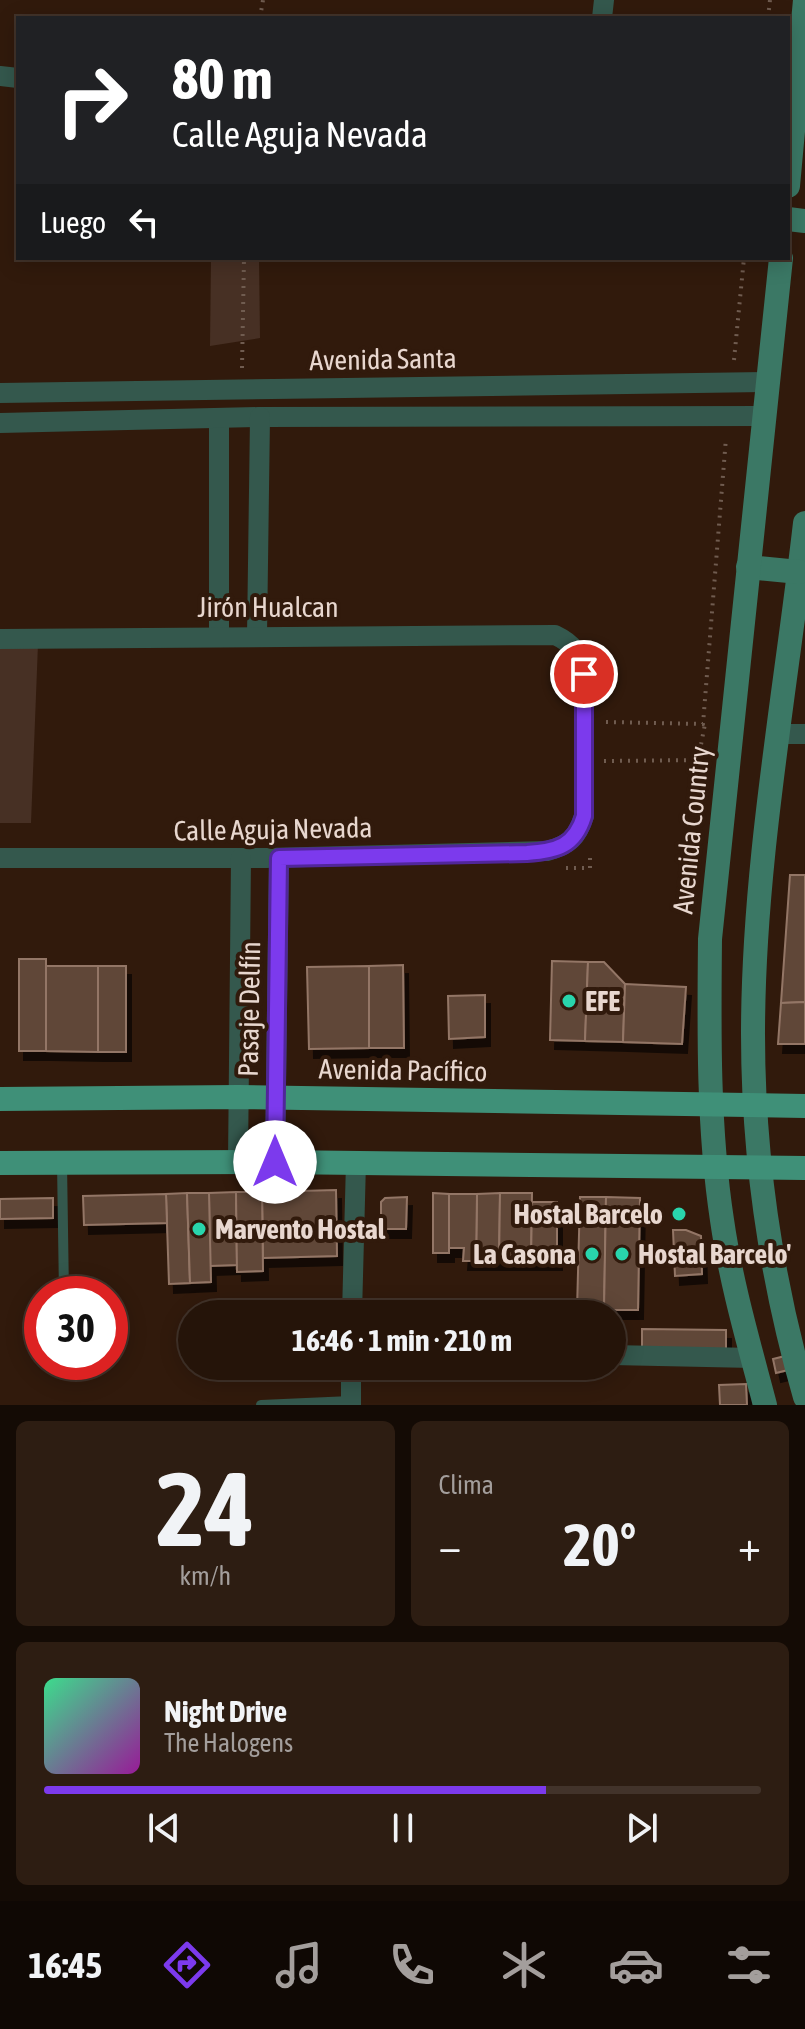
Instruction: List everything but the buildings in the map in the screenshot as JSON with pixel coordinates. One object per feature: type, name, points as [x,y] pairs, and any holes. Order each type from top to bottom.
[{"type":"main road","points":[[790,164],[805,0]]},
{"type":"main road","name":"Avenida Country","points":[[765,1405],[723,1230],[714,1107],[710,939],[781,260]]},
{"type":"main road","points":[[805,523],[778,734],[753,1031],[755,1107],[777,1294],[805,1397]]},
{"type":"main road","points":[[748,567],[799,572]]},
{"type":"main road","name":"Avenida Pacífico","points":[[0,1099],[276,1097],[714,1107],[805,1106]]},
{"type":"main road","points":[[0,1163],[356,1162],[805,1168]]},
{"type":"street","name":"Avenida Santa","points":[[0,393],[767,382]]},
{"type":"street","name":"Avenida Santa","points":[[0,423],[260,417],[763,416]]},
{"type":"street","points":[[257,636],[260,417]]},
{"type":"street","points":[[219,419],[219,635]]},
{"type":"street","name":"Jirón Hualcan","points":[[0,639],[219,635],[555,635],[571,642],[580,657],[584,816],[578,834],[566,846],[547,851]]},
{"type":"street","points":[[778,734],[805,734]]},
{"type":"street","name":"Calle Aguja Nevada","points":[[0,858],[279,858],[547,851]]},
{"type":"street","name":"Pasaje Delfín","points":[[238,1162],[241,858]]},
{"type":"street","name":"Pasaje Delfín","points":[[275,1162],[279,858]]},
{"type":"street","points":[[352,1300],[356,1162]]},
{"type":"street","points":[[626,1355],[753,1358]]},
{"type":"street","points":[[351,1380],[351,1403]]},
{"type":"lane","points":[[62,1161],[64,1276]]},
{"type":"lane","points":[[261,1405],[351,1403]]},
{"type":"path","points":[[241,389],[244,260]]},
{"type":"path","points":[[734,360],[744,260]]},
{"type":"path","points":[[584,722],[703,724],[727,432]]},
{"type":"path","points":[[584,761],[698,760]]},
{"type":"shaded area","points":[[211,260],[259,260],[260,338],[210,346]]},
{"type":"shaded area","points":[[0,644],[38,644],[31,823],[0,823]]},
{"type":"place","name":"EFE","points":[[569,1001]]},
{"type":"place","name":"Hostal Barcelo","points":[[679,1214]]},
{"type":"place","name":"Marvento Hostal","points":[[199,1229]]},
{"type":"place","name":"La Casona","points":[[592,1254]]},
{"type":"place","name":"Hostal Barcelo'","points":[[622,1254]]},
{"type":"route","points":[[275,1162],[279,858],[527,853],[566,846],[578,834],[584,816],[584,674]]}]
